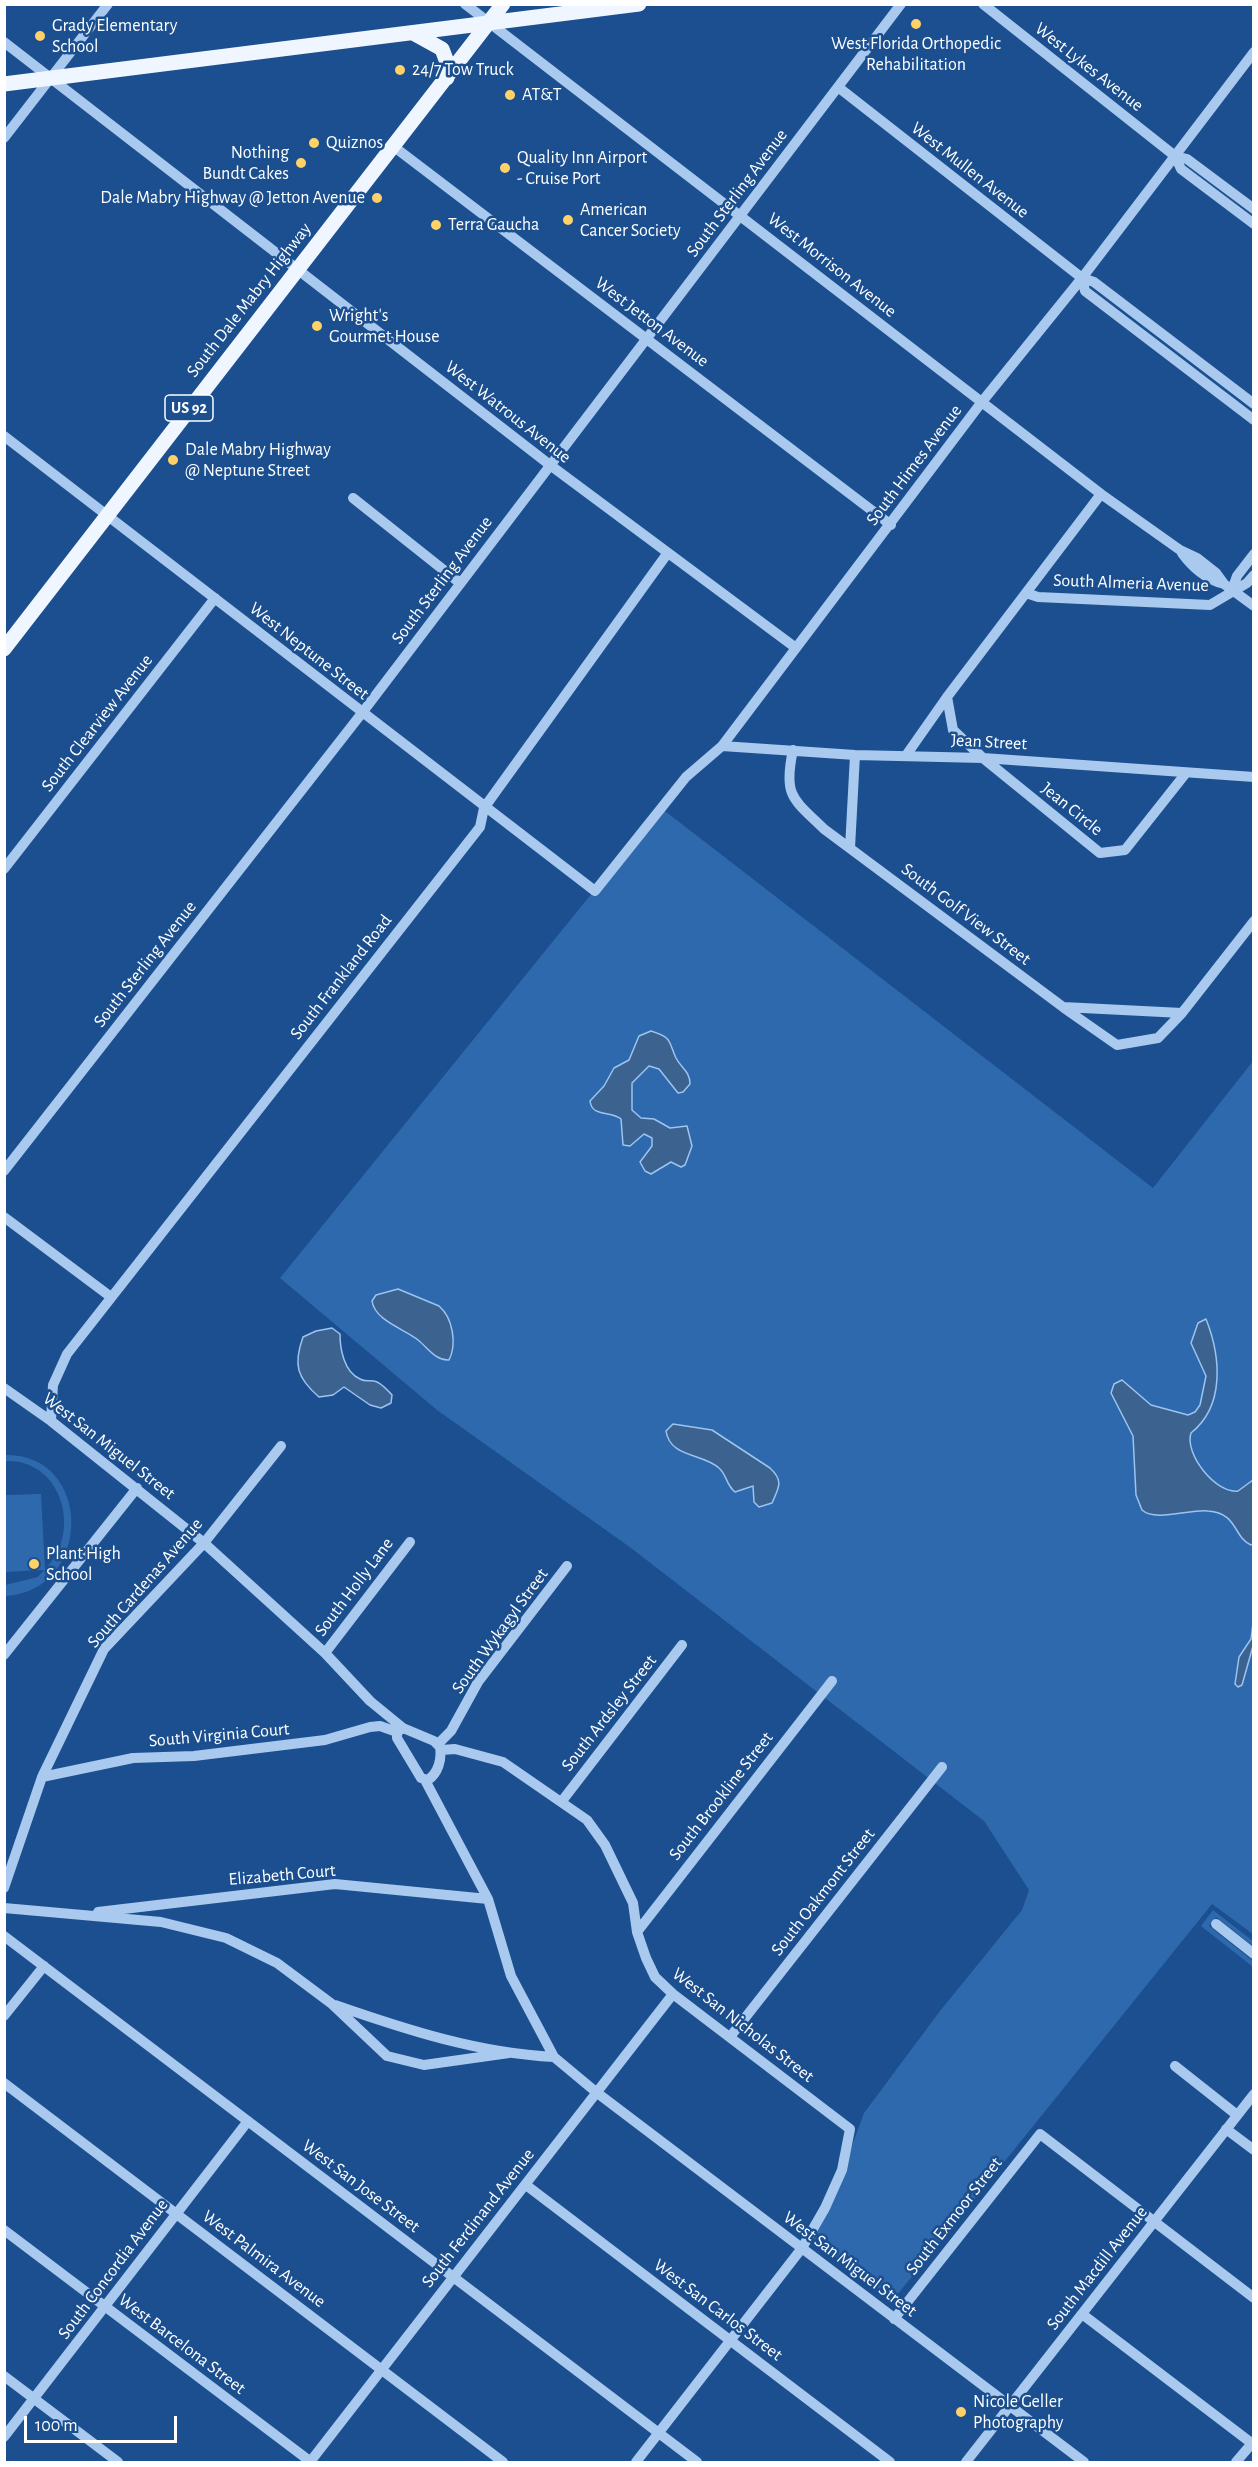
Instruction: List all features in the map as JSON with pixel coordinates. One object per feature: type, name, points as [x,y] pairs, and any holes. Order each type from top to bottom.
[{"type":"main road","name":"South Dale Mabry Highway","points":[[4,649],[503,4]]},
{"type":"main road","points":[[538,4],[555,16]]},
{"type":"main road","points":[[4,84],[639,4]]},
{"type":"main road","points":[[413,33],[442,49],[448,65],[447,78]]},
{"type":"street","points":[[4,138],[108,4]]},
{"type":"street","name":"West Morrison Avenue","points":[[465,4],[530,56],[741,215],[981,403],[1101,494],[1180,550],[1197,558],[1216,573],[1228,587],[1254,606]]},
{"type":"street","name":"South Sterling Avenue","points":[[4,1171],[362,713],[900,4]]},
{"type":"street","name":"West Lykes Avenue","points":[[983,4],[1175,156],[1187,159],[1254,209]]},
{"type":"street","name":"West Watrous Avenue","points":[[4,42],[550,465],[796,648]]},
{"type":"street","name":"South Himes Avenue","points":[[595,891],[686,777],[722,746],[981,403],[1082,278],[1254,52]]},
{"type":"street","name":"West Mullen Avenue","points":[[838,87],[1082,278],[1094,282],[1254,404]]},
{"type":"street","name":"West Jetton Avenue","points":[[393,146],[891,525]]},
{"type":"street","name":"West Lykes Avenue","points":[[1175,156],[1181,169],[1254,224]]},
{"type":"street","name":"West Mullen Avenue","points":[[1082,278],[1085,291],[1254,420]]},
{"type":"street","name":"West Neptune Street","points":[[4,436],[484,808],[595,891]]},
{"type":"street","name":"South Almeria Avenue","points":[[907,754],[947,697],[1101,494]]},
{"type":"street","points":[[353,498],[460,582]]},
{"type":"street","name":"South Frankland Road","points":[[51,1421],[53,1385],[67,1354],[480,827],[484,808],[667,554]]},
{"type":"street","points":[[1228,587],[1254,554]]},
{"type":"street","name":"South Almeria Avenue","points":[[1026,593],[1038,597],[1209,605],[1220,601],[1228,587],[1247,583],[1254,574]]},
{"type":"street","name":"South Clearview Avenue","points":[[4,869],[215,598]]},
{"type":"street","points":[[947,697],[953,730],[982,758]]},
{"type":"street","name":"Jean Street","points":[[722,746],[855,755],[907,754],[982,758],[1254,777]]},
{"type":"street","name":"South Golf View Street","points":[[793,750],[788,772],[791,796],[824,829],[1117,1045],[1158,1038],[1182,1013],[1254,921]]},
{"type":"street","points":[[850,848],[855,755]]},
{"type":"street","name":"Jean Circle","points":[[982,758],[1100,853],[1125,850],[1186,773]]},
{"type":"street","points":[[1063,1007],[1182,1013]]},
{"type":"street","points":[[4,1217],[111,1297]]},
{"type":"street","name":"West San Miguel Street","points":[[4,1388],[51,1421],[204,1543],[325,1653]]},
{"type":"street","name":"South Cardenas Avenue","points":[[4,1888],[42,1777],[104,1649],[204,1543],[281,1446]]},
{"type":"street","points":[[4,1655],[136,1488]]},
{"type":"street","name":"South Holly Lane","points":[[325,1653],[410,1542]]},
{"type":"street","name":"South Wykagyl Street","points":[[424,1780],[435,1774],[439,1747],[449,1735],[478,1682],[567,1566]]},
{"type":"street","name":"South Ardsley Street","points":[[562,1801],[682,1645]]},
{"type":"street","points":[[325,1653],[400,1730],[397,1738],[424,1780],[488,1899],[511,1976],[554,2057]]},
{"type":"street","name":"South Brookline Street","points":[[637,1932],[832,1681]]},
{"type":"street","name":"South Virginia Court","points":[[42,1777],[133,1758],[194,1756],[316,1742],[369,1727],[380,1726],[400,1730]]},
{"type":"street","name":"West San Nicholas Street","points":[[400,1730],[439,1747],[503,1762],[587,1820],[605,1845],[633,1903],[637,1932],[656,1977],[674,1994],[850,2129],[842,2170],[825,2208],[802,2248]]},
{"type":"street","name":"South Oakmont Street","points":[[730,2037],[942,1767]]},
{"type":"street","name":"Elizabeth Court","points":[[74,1915],[335,1884],[488,1899]]},
{"type":"street","points":[[150,1907],[157,1922]]},
{"type":"street","points":[[4,1908],[157,1922],[226,1938],[277,1962],[332,2004],[387,2056],[424,2065],[509,2053]]},
{"type":"street","points":[[1216,1924],[1254,1954]]},
{"type":"street","name":"West San Jose Street","points":[[4,1936],[697,2463]]},
{"type":"street","points":[[4,2016],[44,1966]]},
{"type":"street","name":"South Ferdinand Avenue","points":[[310,2462],[674,1994]]},
{"type":"street","points":[[332,2004],[439,2039],[509,2053],[554,2057]]},
{"type":"street","name":"West San Miguel Street","points":[[554,2057],[596,2092],[1083,2463]]},
{"type":"street","points":[[1175,2066],[1237,2115]]},
{"type":"street","name":"West Palmira Avenue","points":[[4,2083],[503,2463]]},
{"type":"street","name":"South Macdill Avenue","points":[[966,2463],[1254,2094]]},
{"type":"street","name":"South Concordia Avenue","points":[[4,2437],[248,2121]]},
{"type":"street","points":[[1226,2129],[1254,2150]]},
{"type":"street","name":"South Exmoor Street","points":[[894,2319],[1040,2134],[1154,2223]]},
{"type":"street","name":"West San Carlos Street","points":[[526,2184],[890,2463]]},
{"type":"street","points":[[1154,2223],[1254,2298]]},
{"type":"street","name":"West Barcelona Street","points":[[4,2230],[310,2462]]},
{"type":"street","points":[[636,2463],[802,2248]]},
{"type":"street","points":[[1082,2314],[1253,2443],[1236,2463]]},
{"type":"street","points":[[4,2376],[118,2463]]},
{"type":"shaded area","points":[[661,808],[1153,1188],[1253,1061],[1253,1934],[1212,1904],[893,2300],[817,2244],[812,2231],[832,2200],[864,2113],[940,2011],[1022,1910],[1029,1890],[984,1821],[631,1548],[437,1410],[280,1278]]},
{"type":"shaded area","points":[[651,1031],[669,1041],[676,1058],[689,1076],[690,1084],[683,1092],[678,1093],[659,1069],[649,1066],[632,1083],[632,1110],[641,1118],[654,1119],[670,1128],[687,1126],[692,1146],[685,1165],[681,1167],[671,1162],[651,1174],[645,1171],[640,1162],[652,1146],[652,1138],[644,1134],[630,1146],[623,1145],[621,1119],[594,1110],[590,1101],[604,1086],[614,1068],[629,1060],[639,1036]]},
{"type":"shaded area","points":[[398,1289],[439,1306],[444,1311],[448,1317],[453,1339],[449,1360],[436,1356],[418,1340],[384,1319],[374,1308],[372,1301],[376,1295]]},
{"type":"shaded area","points":[[1206,1319],[1215,1349],[1217,1380],[1210,1409],[1191,1433],[1190,1442],[1197,1461],[1212,1480],[1220,1486],[1238,1491],[1253,1480],[1254,1543],[1251,1545],[1241,1537],[1225,1516],[1218,1513],[1201,1511],[1155,1515],[1142,1510],[1136,1495],[1133,1436],[1111,1393],[1114,1384],[1122,1380],[1151,1405],[1188,1415],[1195,1412],[1200,1405],[1206,1376],[1191,1343],[1198,1323]]},
{"type":"shaded area","points":[[332,1328],[340,1334],[342,1353],[350,1371],[362,1380],[374,1381],[381,1385],[392,1395],[391,1403],[381,1408],[370,1405],[344,1387],[333,1395],[319,1397],[306,1384],[298,1363],[303,1337],[316,1331]]},
{"type":"shaded area","points":[[673,1424],[712,1430],[770,1468],[779,1481],[772,1503],[759,1507],[754,1502],[753,1486],[735,1492],[719,1468],[680,1451],[669,1440],[666,1431]]},
{"type":"shaded area","points":[[5,1455],[34,1460],[55,1476],[67,1498],[71,1523],[67,1549],[55,1572],[34,1589],[5,1596],[5,1585],[38,1577],[44,1570],[5,1572],[5,1495],[41,1494],[45,1569],[57,1554],[63,1537],[64,1518],[61,1500],[53,1484],[41,1472],[25,1463],[5,1461]]},
{"type":"shaded area","points":[[1253,1623],[1253,1646],[1242,1685],[1238,1687],[1235,1684],[1239,1657],[1251,1639]]},
{"type":"shaded area","points":[[1213,1910],[1253,1941],[1253,1946],[1216,1917],[1209,1926],[1253,1961],[1253,1967],[1201,1926]]},
{"type":"place","name":"West Florida Orthopedic Rehabilitation","points":[[916,24]]},
{"type":"place","name":"Grady Elementary School","points":[[40,36]]},
{"type":"place","name":"24/7 Tow Truck","points":[[400,70]]},
{"type":"place","name":"AT&T","points":[[510,95]]},
{"type":"place","name":"Quiznos","points":[[314,143]]},
{"type":"place","name":"Nothing Bundt Cakes","points":[[301,163]]},
{"type":"place","name":"Quality Inn Airport - Cruise Port","points":[[505,168]]},
{"type":"place","name":"Dale Mabry Highway @ Jetton Avenue","points":[[377,198]]},
{"type":"place","name":"American Cancer Society","points":[[568,220]]},
{"type":"place","name":"Terra Gaucha","points":[[436,225]]},
{"type":"place","name":"Wright's Gourmet House","points":[[317,326]]},
{"type":"place","name":"Dale Mabry Highway @ Neptune Street","points":[[173,460]]},
{"type":"place","name":"Plant High School","points":[[34,1564]]},
{"type":"place","name":"Nicole Geller Photography","points":[[961,2412]]}]
